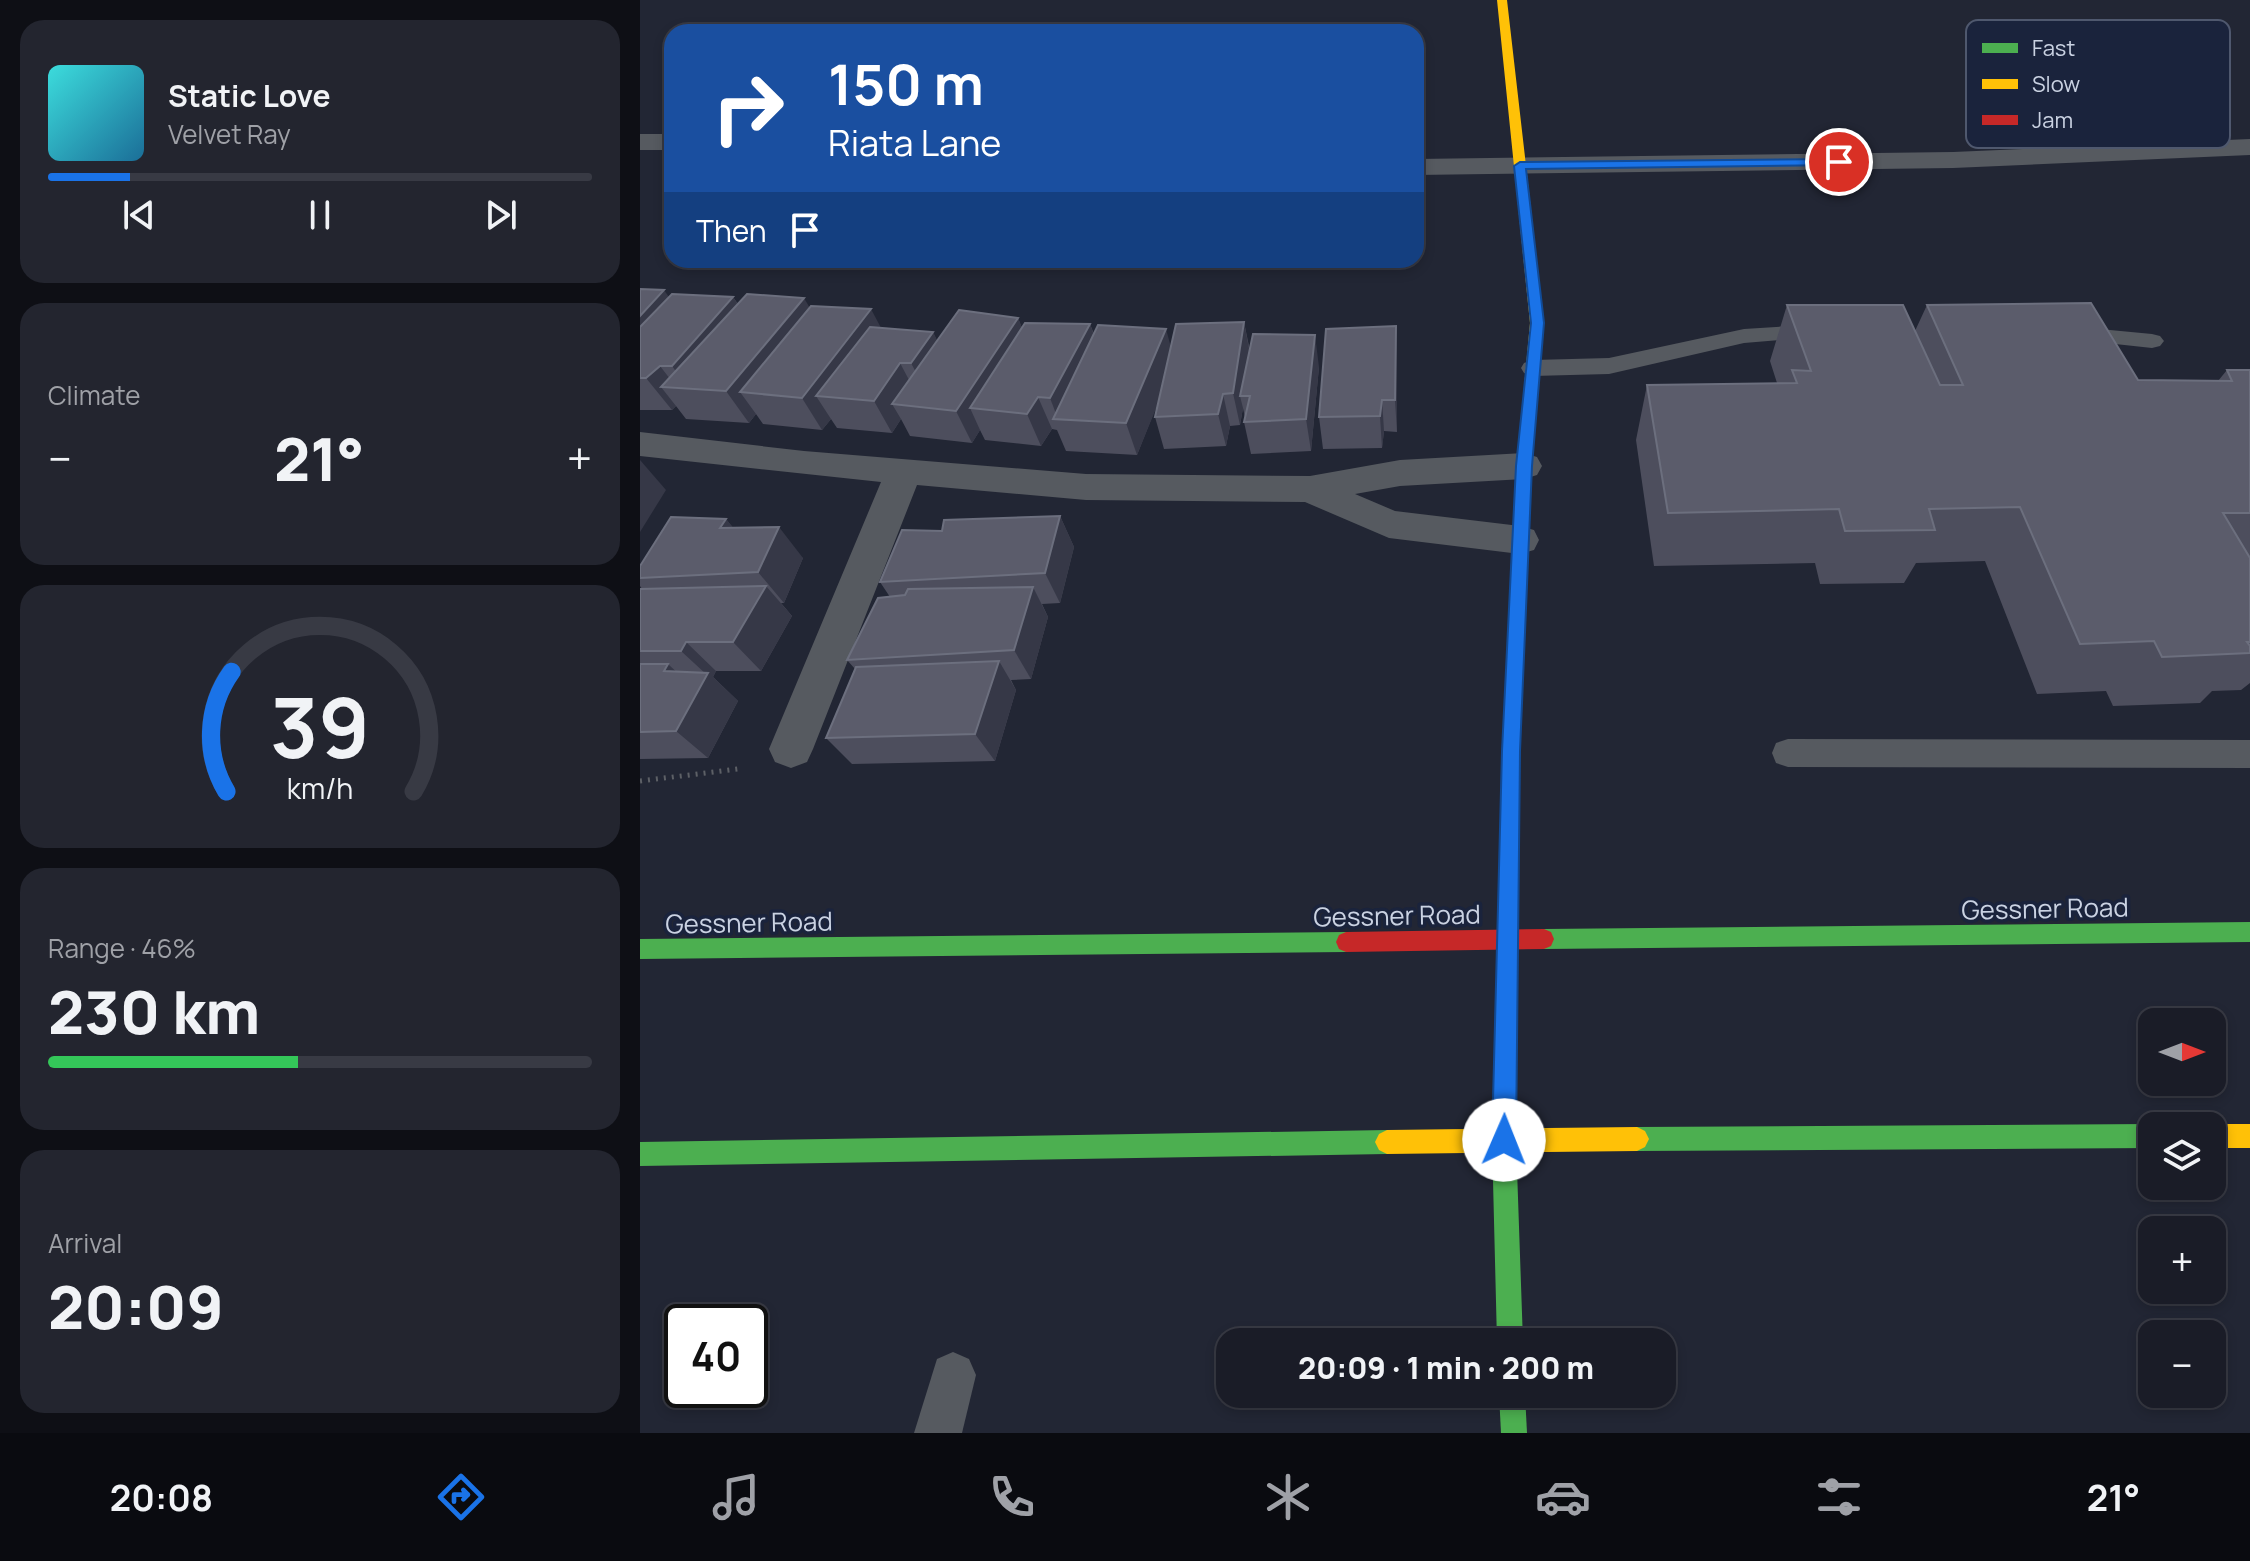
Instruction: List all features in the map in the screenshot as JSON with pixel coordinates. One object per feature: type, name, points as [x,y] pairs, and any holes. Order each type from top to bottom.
[{"type":"main road","points":[[1502,0],[1537,323],[1524,466],[1511,751],[1504,1140],[1510,1328]]},
{"type":"main road","name":"Gessner Road","points":[[640,949],[2250,932]]},
{"type":"main road","points":[[640,1154],[1504,1140],[2138,1136]]},
{"type":"main road","points":[[2226,1136],[2250,1136]]},
{"type":"main road","points":[[1513,1408],[1514,1433]]},
{"type":"street","points":[[640,142],[664,142]]},
{"type":"street","points":[[2230,148],[2250,147]]},
{"type":"street","points":[[1424,167],[1953,160],[2227,148]]},
{"type":"street","points":[[640,444],[904,472],[1086,487],[1310,489],[1400,473],[1524,466]]},
{"type":"street","points":[[791,749],[904,472]]},
{"type":"street","points":[[1310,489],[1389,524],[1520,540]]},
{"type":"lane","points":[[1533,368],[1609,366],[1744,336],[1848,330]]},
{"type":"lane","points":[[2051,331],[2152,341]]},
{"type":"lane","points":[[1788,753],[2250,754]]},
{"type":"lane","points":[[938,1433],[953,1375]]},
{"type":"path","points":[[640,781],[739,769],[791,749]]},
{"type":"building","points":[[640,289],[664,290],[640,316]]},
{"type":"building","points":[[672,294],[733,297],[672,366],[660,366],[646,378],[640,378],[640,327]]},
{"type":"building","points":[[747,294],[804,298],[726,391],[661,387]]},
{"type":"building","points":[[2091,303],[2138,380],[2232,381],[2227,370],[2250,370],[2250,513],[2223,513],[2250,558],[2250,642],[2247,642],[2250,653],[2162,657],[2154,641],[2080,644],[2020,507],[1929,509],[1935,530],[1845,531],[1839,509],[1668,513],[1647,385],[1797,383],[1792,370],[1811,371],[1787,305],[1903,305],[1940,385],[1963,385],[1927,305]]},
{"type":"building","points":[[811,306],[871,309],[802,398],[740,392]]},
{"type":"building","points":[[959,310],[1018,318],[956,411],[892,404]]},
{"type":"building","points":[[1244,322],[1233,393],[1223,394],[1218,414],[1155,417],[1176,324]]},
{"type":"building","points":[[1025,323],[1090,324],[1050,398],[1038,397],[1027,414],[970,408]]},
{"type":"building","points":[[1098,325],[1166,329],[1126,423],[1053,419]]},
{"type":"building","points":[[1396,326],[1395,400],[1382,400],[1380,416],[1319,417],[1326,329]]},
{"type":"building","points":[[870,327],[933,332],[911,363],[900,363],[874,401],[816,396]]},
{"type":"building","points":[[1253,334],[1315,335],[1306,419],[1244,422],[1250,396],[1240,396]]},
{"type":"building","points":[[1060,516],[1045,573],[880,582],[902,530],[942,531],[944,520]]},
{"type":"building","points":[[671,517],[726,519],[720,528],[779,527],[758,572],[640,578],[640,566]]},
{"type":"building","points":[[766,586],[733,642],[686,642],[681,651],[640,651],[640,589]]},
{"type":"building","points":[[1033,587],[1014,650],[847,660],[878,598],[905,595],[908,589]]},
{"type":"building","points":[[999,661],[975,734],[826,738],[856,667]]},
{"type":"building","points":[[640,664],[668,664],[664,671],[708,673],[676,731],[640,732]]},
{"type":"traffic: fast","points":[[1510,1328],[1504,1140],[1511,751],[1524,466],[1531,387]]},
{"type":"traffic: fast","points":[[1544,939],[2250,932]]},
{"type":"traffic: fast","points":[[640,949],[1346,942]]},
{"type":"traffic: fast","points":[[1637,1139],[2138,1136]]},
{"type":"traffic: fast","points":[[640,1154],[1387,1142]]},
{"type":"traffic: fast","points":[[1513,1408],[1514,1433]]},
{"type":"traffic: slow","points":[[1502,0],[1537,323],[1531,387]]},
{"type":"traffic: slow","points":[[2226,1136],[2250,1136]]},
{"type":"traffic: slow","points":[[1387,1142],[1637,1139]]},
{"type":"traffic: jam","points":[[1346,942],[1544,939]]},
{"type":"route","points":[[1504,1140],[1511,751],[1524,466],[1537,323],[1520,166],[1839,162]]}]
